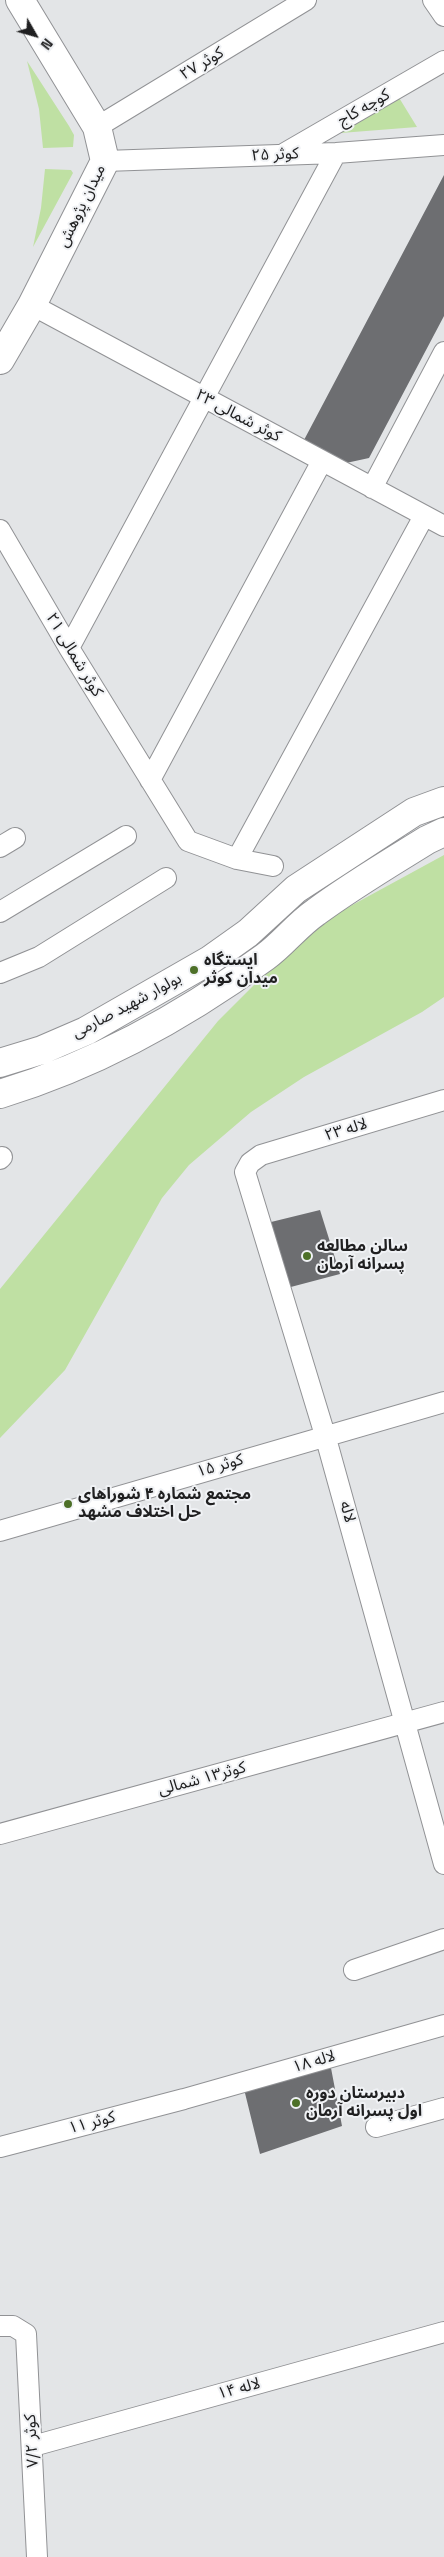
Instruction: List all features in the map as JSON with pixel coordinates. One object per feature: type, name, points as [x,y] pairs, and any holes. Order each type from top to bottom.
[{"type":"main road","name":"میدان پژوهش","points":[[0,360],[32,305],[105,161],[97,127],[25,2]]},
{"type":"main road","name":"بولوار شهید صارمی","points":[[0,1063],[42,1050],[86,1030],[210,960],[248,932],[296,889],[414,812],[444,801]]},
{"type":"main road","name":"بولوار شهید صارمی","points":[[0,1094],[52,1078],[100,1057],[201,1000],[266,956],[315,912],[427,840],[444,832]]},
{"type":"street","name":"کوثر ۲۷","points":[[97,127],[306,0]]},
{"type":"street","points":[[433,0],[444,16]]},
{"type":"street","name":"کوچه کاج","points":[[283,154],[444,61]]},
{"type":"street","name":"کوثر ۲۵","points":[[105,161],[336,153],[444,145]]},
{"type":"street","points":[[68,648],[336,153]]},
{"type":"street","name":"کوثر شمالی ۲۳","points":[[32,305],[444,526]]},
{"type":"street","points":[[372,488],[444,352]]},
{"type":"street","points":[[150,780],[322,461]]},
{"type":"street","points":[[237,859],[424,516]]},
{"type":"street","name":"کوثر شمالی ۲۱","points":[[0,530],[68,648],[188,841],[237,859],[273,866]]},
{"type":"street","points":[[0,912],[126,836]]},
{"type":"street","points":[[3,965],[39,957],[166,878]]},
{"type":"street","name":"لاله ۲۳","points":[[250,1162],[261,1155],[444,1100]]},
{"type":"street","name":"لاله","points":[[250,1162],[245,1172],[325,1435],[444,1864]]},
{"type":"street","name":"کوثر ۱۵","points":[[0,1531],[325,1435],[444,1402]]},
{"type":"street","name":"کوثر۱۳ شمالی","points":[[0,1834],[444,1712]]},
{"type":"street","points":[[354,1970],[444,1939]]},
{"type":"street","name":"لاله ۱۸","points":[[184,2099],[444,2025]]},
{"type":"street","name":"کوثر ۱۱","points":[[0,2147],[184,2099]]},
{"type":"street","points":[[376,2127],[444,2108]]},
{"type":"street","name":"کوثر ۷/۲","points":[[9,2328],[26,2334],[37,2557]]},
{"type":"street","name":"لاله ۱۴","points":[[33,2446],[444,2332]]},
{"type":"green space","points":[[27,61],[74,135],[73,147],[43,148],[39,109]]},
{"type":"green space","points":[[398,96],[417,127],[328,134]]},
{"type":"green space","points":[[45,169],[71,170],[73,173],[33,247],[41,208]]},
{"type":"green space","points":[[444,855],[444,997],[422,1012],[304,1077],[251,1112],[189,1165],[162,1198],[65,1370],[0,1438],[0,1289],[218,1021],[292,947],[334,915]]},
{"type":"building","points":[[444,175],[444,316],[369,458],[346,463],[304,440]]},
{"type":"building","name":"سالن مطالعه پسرانه آرمان","points":[[320,1210],[340,1274],[287,1288],[267,1223]]},
{"type":"building","points":[[331,2068],[342,2126],[260,2154],[244,2089]]},
{"type":"place","name":"ایستگاه میدان کوثر","points":[[194,970]]},
{"type":"place","name":"سالن مطالعه پسرانه آرمان","points":[[307,1256]]},
{"type":"place","name":"مجتمع شماره ۴ شوراهای حل اختلاف مشهد","points":[[68,1504]]},
{"type":"place","name":"دبیرستان دوره اول پسرانه آرمان","points":[[296,2103]]}]
